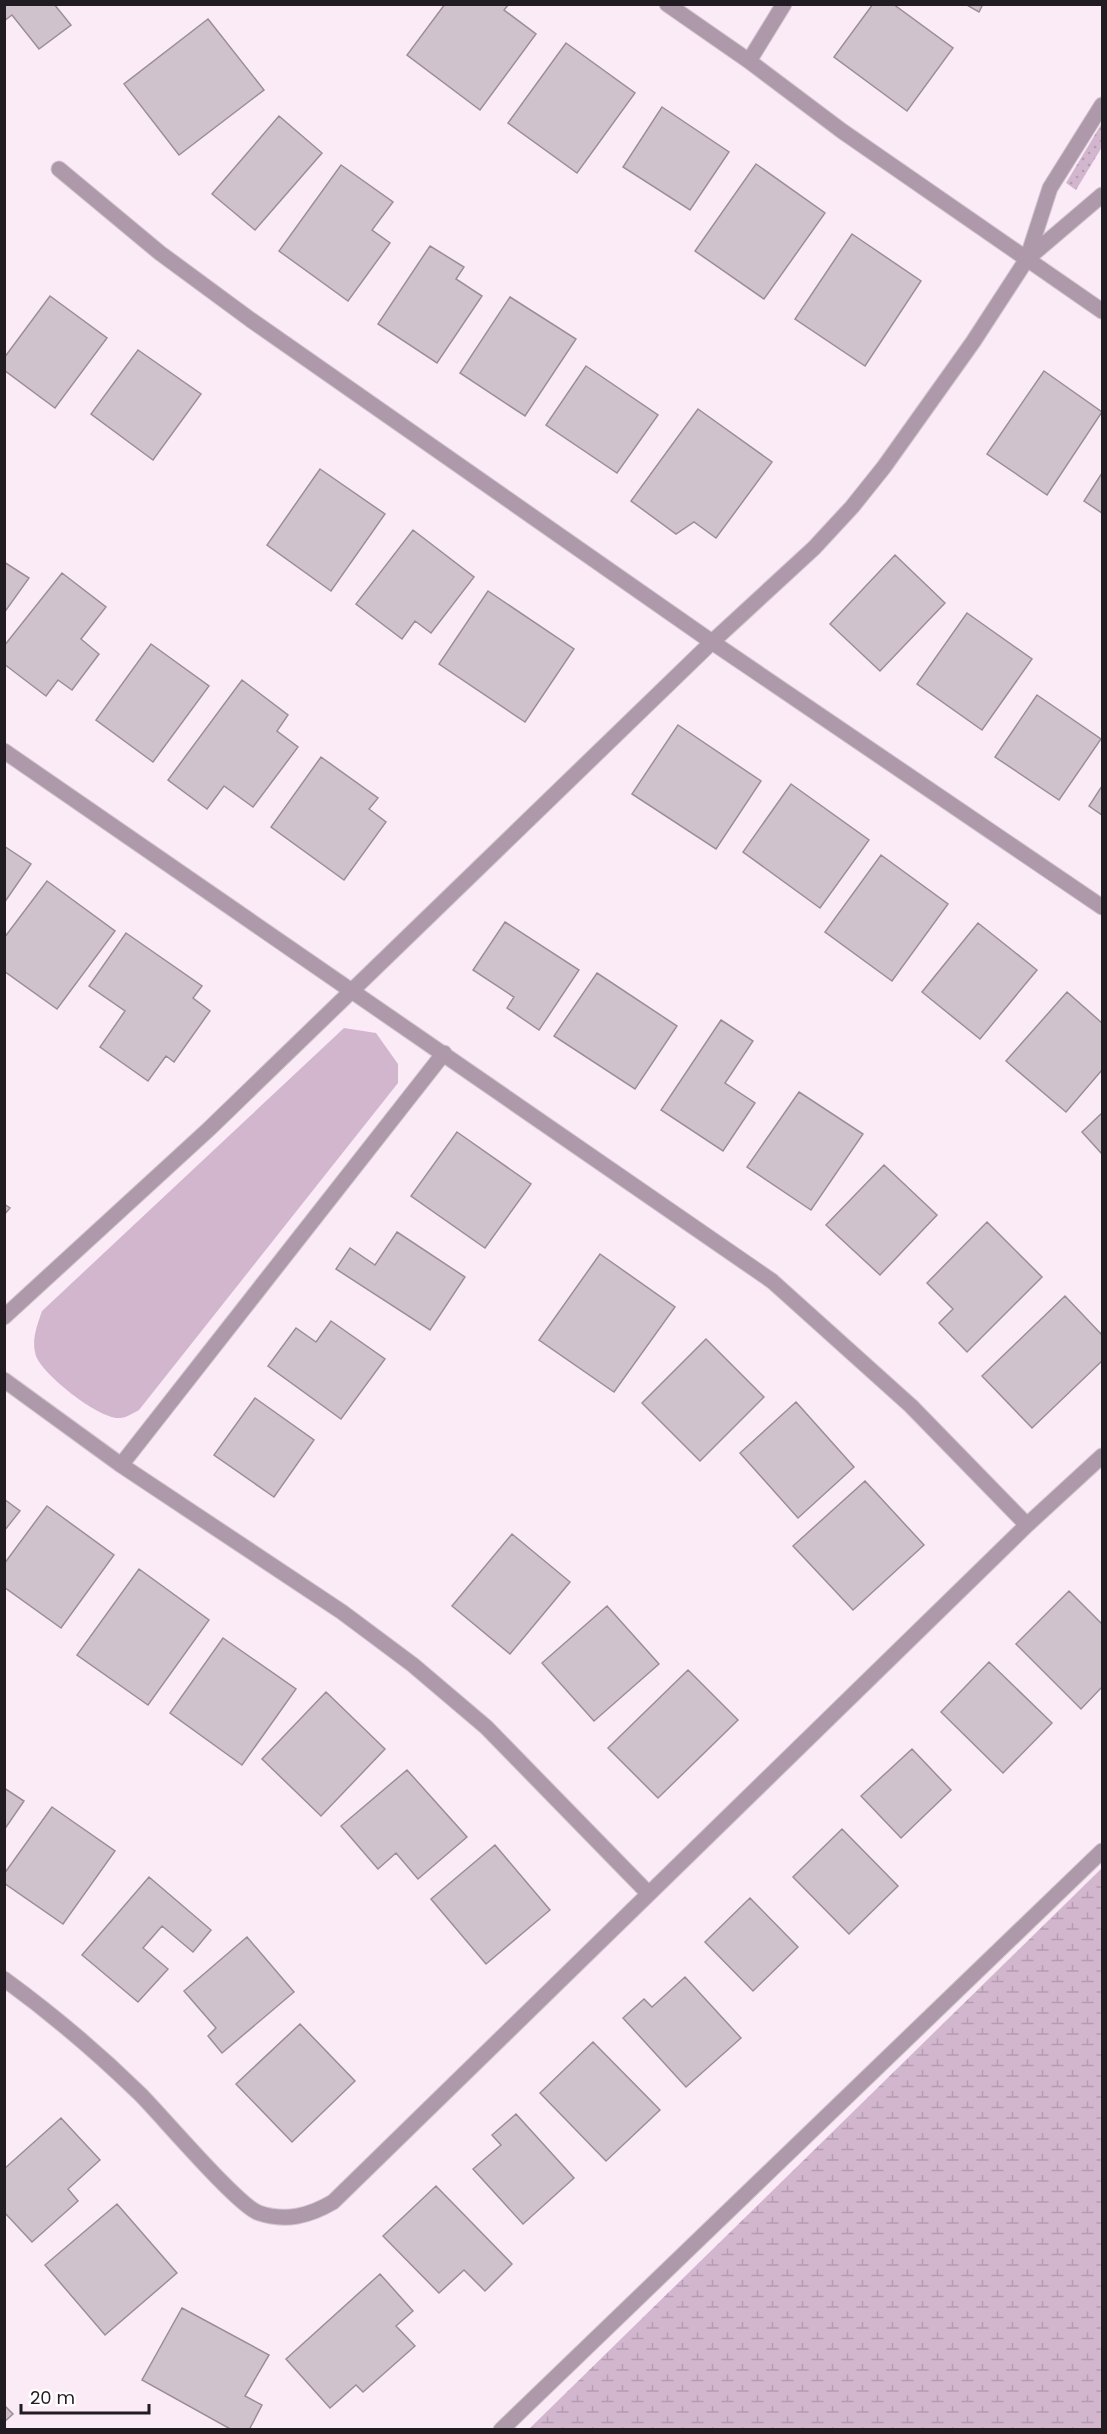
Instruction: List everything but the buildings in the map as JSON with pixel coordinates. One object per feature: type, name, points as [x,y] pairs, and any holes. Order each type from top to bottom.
[{"type":"street","points":[[667,4],[749,61],[842,131],[1102,311]]},
{"type":"street","points":[[749,61],[784,4]]},
{"type":"street","points":[[1027,259],[1050,188],[1102,105]]},
{"type":"street","points":[[59,169],[160,253],[251,320],[712,642],[1102,907]]},
{"type":"street","points":[[4,1317],[209,1129],[351,989],[712,642],[814,548],[852,507],[884,467],[946,380],[1027,259],[1102,195]]},
{"type":"street","points":[[4,751],[772,1281],[911,1406],[1027,1525]]},
{"type":"street","points":[[121,1465],[444,1053]]},
{"type":"street","points":[[4,1380],[121,1465],[313,1592],[413,1665],[486,1727],[649,1894]]},
{"type":"street","points":[[4,1979],[49,2012],[141,2094],[232,2191],[257,2212],[289,2218],[318,2211],[333,2202],[1027,1525],[1102,1456]]},
{"type":"street","points":[[501,2430],[1102,1851]]},
{"type":"green space","points":[[1102,123],[1102,147],[1076,190],[1066,183]]},
{"type":"green space","points":[[344,1028],[376,1033],[398,1064],[398,1083],[139,1410],[123,1418],[109,1416],[72,1394],[49,1374],[36,1356],[34,1339],[42,1311]]},
{"type":"green space","points":[[1102,1868],[1102,2429],[529,2429]]}]
